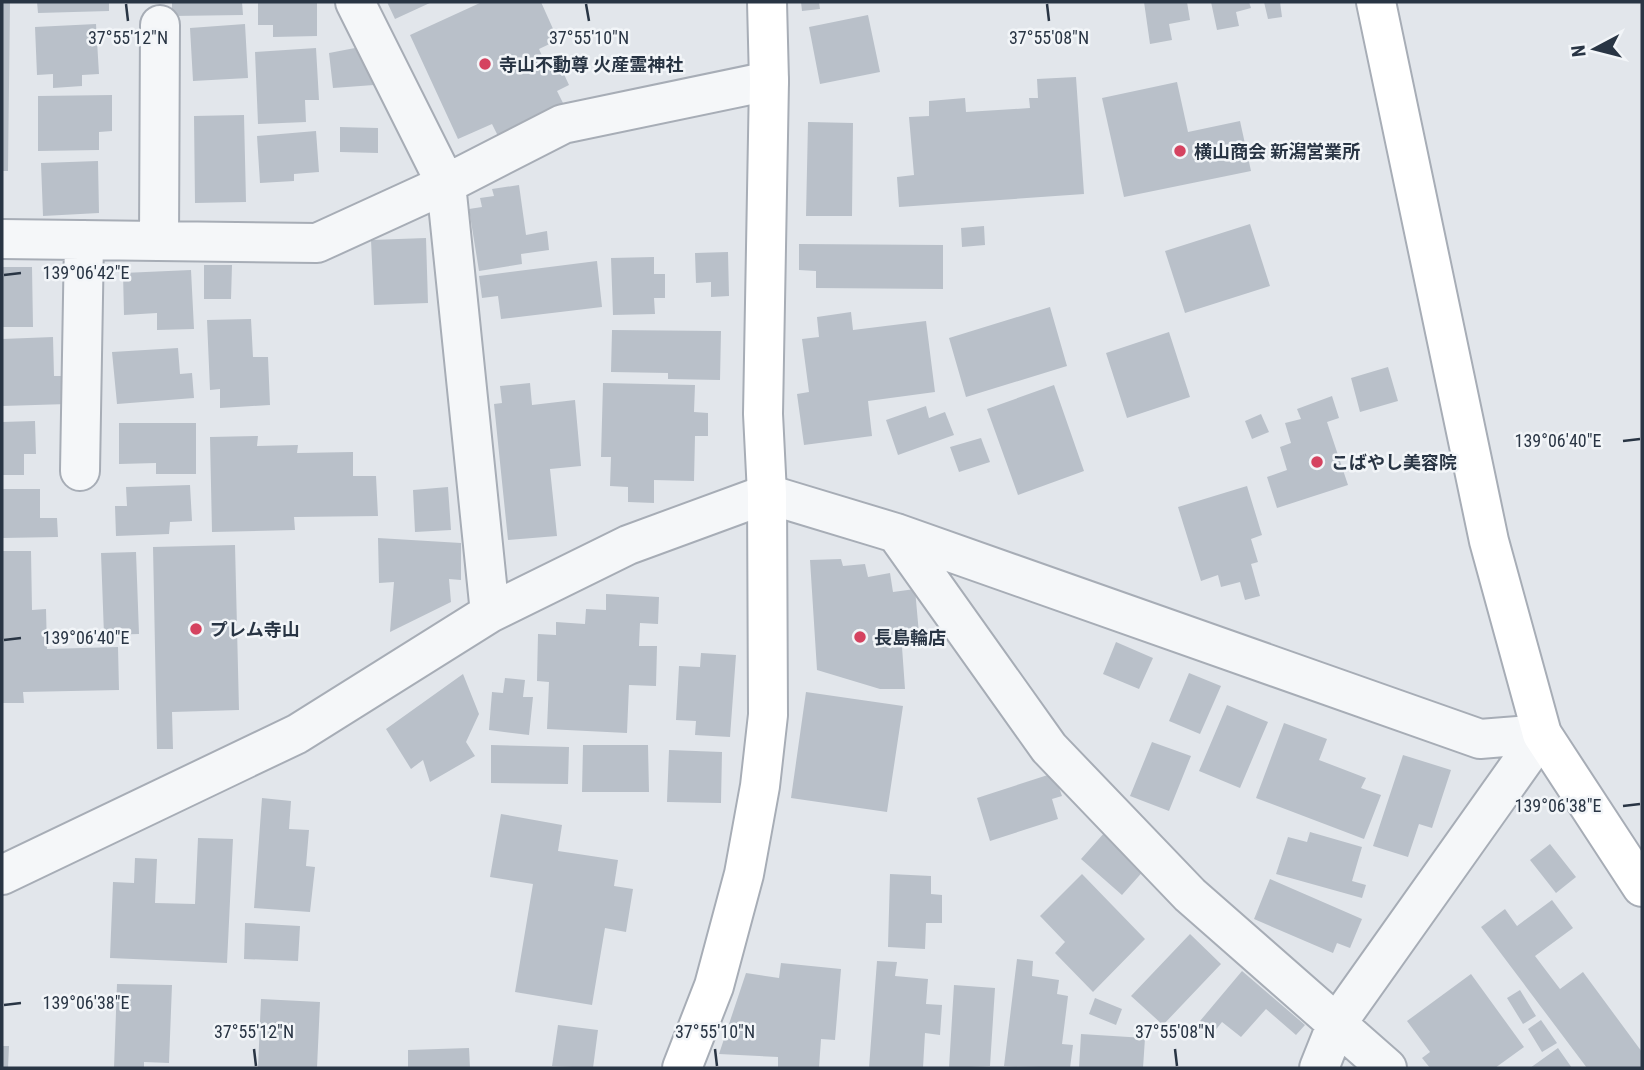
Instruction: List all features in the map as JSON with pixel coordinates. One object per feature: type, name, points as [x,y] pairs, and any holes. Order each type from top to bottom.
[{"type":"street","points":[[355,2],[446,184],[490,613]]},
{"type":"street","points":[[682,1068],[714,986],[744,874],[760,786],[768,715],[767,494],[763,414],[769,81],[767,2]]},
{"type":"street","points":[[1376,2],[1489,541],[1542,734],[1642,887]]},
{"type":"street","points":[[159,241],[160,25]]},
{"type":"street","points":[[2,239],[317,243],[446,184],[564,124],[769,81]]},
{"type":"street","points":[[80,471],[84,240]]},
{"type":"street","points":[[2,875],[297,734],[490,613],[628,545],[767,494],[896,533],[1479,739],[1542,734]]},
{"type":"street","points":[[896,533],[1049,748],[1190,895],[1387,1068]]},
{"type":"street","points":[[1319,1068],[1337,1023],[1542,734]]},
{"type":"building","points":[[2,2],[10,2],[8,171],[2,171]]},
{"type":"building","points":[[37,2],[109,2],[109,11],[38,13]]},
{"type":"building","points":[[172,2],[242,2],[243,15],[172,16]]},
{"type":"building","points":[[258,2],[317,2],[317,36],[273,37],[273,25],[258,25]]},
{"type":"building","points":[[387,2],[432,2],[395,19]]},
{"type":"building","points":[[482,2],[541,2],[558,40],[539,49],[544,60],[555,55],[569,85],[557,91],[565,107],[499,138],[492,124],[458,139],[410,35]]},
{"type":"building","points":[[801,2],[819,2],[820,9],[802,11]]},
{"type":"building","points":[[1144,2],[1187,2],[1190,20],[1169,24],[1172,40],[1150,44]]},
{"type":"building","points":[[1211,2],[1249,2],[1251,8],[1236,12],[1239,26],[1217,30]]},
{"type":"building","points":[[1264,2],[1280,2],[1282,17],[1268,19]]},
{"type":"building","points":[[868,15],[880,72],[820,84],[809,27]]},
{"type":"building","points":[[96,24],[99,74],[82,75],[82,86],[53,88],[53,74],[37,75],[35,27]]},
{"type":"building","points":[[245,24],[248,78],[193,81],[190,28]]},
{"type":"building","points":[[316,48],[319,100],[305,100],[306,122],[258,124],[255,52]]},
{"type":"building","points":[[355,48],[374,85],[333,88],[329,53]]},
{"type":"building","points":[[1076,77],[1084,194],[899,207],[897,177],[914,175],[909,117],[929,116],[929,101],[965,98],[966,112],[1030,108],[1029,98],[1038,98],[1037,79]]},
{"type":"building","name":"横山商会 新潟営業所","points":[[1177,82],[1188,132],[1240,121],[1251,171],[1124,197],[1102,98]]},
{"type":"building","points":[[112,95],[112,131],[99,132],[99,150],[38,151],[38,96]]},
{"type":"building","points":[[244,115],[246,202],[195,203],[194,116]]},
{"type":"building","points":[[808,122],[853,123],[852,216],[806,216]]},
{"type":"building","points":[[340,127],[378,128],[378,153],[340,152]]},
{"type":"building","points":[[316,131],[319,172],[294,174],[294,181],[260,183],[257,136]]},
{"type":"building","points":[[98,161],[99,213],[43,216],[41,163]]},
{"type":"building","points":[[519,185],[526,235],[547,231],[549,250],[521,254],[522,264],[479,271],[469,209],[482,207],[480,198],[494,196],[492,189]]},
{"type":"building","points":[[1250,224],[1270,286],[1185,313],[1165,251]]},
{"type":"building","points":[[984,226],[985,245],[962,247],[961,228]]},
{"type":"building","points":[[426,238],[428,303],[374,305],[371,240]]},
{"type":"building","points":[[799,244],[943,245],[943,289],[816,288],[816,271],[799,270]]},
{"type":"building","points":[[728,252],[729,296],[711,297],[711,282],[696,283],[695,253]]},
{"type":"building","points":[[654,257],[654,274],[665,274],[665,298],[654,298],[655,314],[613,315],[611,258]]},
{"type":"building","points":[[597,261],[602,307],[501,319],[498,296],[482,298],[479,276]]},
{"type":"building","points":[[204,265],[232,265],[231,299],[204,299]]},
{"type":"building","points":[[2,267],[32,267],[33,327],[2,327]]},
{"type":"building","points":[[191,270],[194,329],[157,330],[157,313],[124,315],[123,273]]},
{"type":"building","points":[[1050,307],[1067,366],[966,397],[949,338]]},
{"type":"building","points":[[851,312],[853,330],[926,321],[935,392],[868,401],[872,436],[804,445],[797,394],[809,392],[802,339],[819,337],[817,317]]},
{"type":"building","points":[[251,319],[253,357],[268,357],[270,405],[220,408],[220,389],[210,390],[207,320]]},
{"type":"building","points":[[612,330],[721,331],[720,380],[668,379],[668,373],[611,372]]},
{"type":"building","points":[[1169,332],[1190,397],[1127,418],[1106,353]]},
{"type":"building","points":[[53,337],[54,376],[67,376],[68,404],[2,406],[2,339]]},
{"type":"building","points":[[178,348],[180,374],[192,373],[194,398],[117,404],[112,352]]},
{"type":"building","points":[[1388,367],[1398,401],[1360,412],[1351,378]]},
{"type":"building","points":[[530,383],[532,405],[575,400],[581,466],[550,469],[557,536],[508,540],[494,404],[502,403],[500,386]]},
{"type":"building","points":[[603,383],[695,385],[694,412],[708,413],[708,436],[695,436],[694,481],[654,480],[654,503],[628,502],[628,487],[610,486],[611,457],[601,457]]},
{"type":"building","points":[[1054,385],[1084,471],[1018,495],[987,409]]},
{"type":"building","points":[[1332,396],[1339,418],[1327,422],[1348,485],[1277,508],[1267,477],[1287,470],[1280,447],[1291,443],[1285,423],[1301,419],[1297,409]]},
{"type":"building","points":[[926,406],[929,418],[945,412],[954,435],[898,455],[886,420]]},
{"type":"building","points":[[1261,414],[1269,432],[1252,439],[1245,421]]},
{"type":"building","points":[[35,421],[36,454],[24,454],[24,475],[2,475],[2,422]]},
{"type":"building","points":[[119,423],[196,423],[196,474],[156,474],[156,463],[119,464]]},
{"type":"building","points":[[258,436],[257,446],[298,445],[297,453],[353,452],[353,476],[376,476],[378,516],[294,517],[295,530],[212,532],[210,437]]},
{"type":"building","points":[[981,438],[990,462],[959,472],[950,447]]},
{"type":"building","points":[[190,485],[192,521],[170,522],[169,534],[116,536],[115,506],[127,506],[126,487]]},
{"type":"building","points":[[1247,486],[1262,535],[1251,539],[1258,562],[1251,564],[1260,596],[1245,600],[1240,582],[1221,587],[1218,575],[1201,581],[1178,507]]},
{"type":"building","points":[[448,487],[451,530],[415,532],[413,490]]},
{"type":"building","points":[[2,489],[40,489],[40,518],[57,518],[58,537],[2,538]]},
{"type":"building","points":[[378,538],[461,543],[461,580],[449,579],[451,602],[390,632],[394,582],[379,583]]},
{"type":"building","name":"プレム寺山","points":[[235,545],[239,710],[172,712],[173,749],[157,749],[153,547]]},
{"type":"building","points":[[2,551],[31,551],[32,610],[46,609],[47,649],[118,647],[119,690],[23,692],[24,703],[3,703]]},
{"type":"building","points":[[136,552],[139,634],[104,635],[101,553]]},
{"type":"building","points":[[841,559],[843,566],[865,564],[868,577],[890,573],[893,592],[915,589],[920,645],[902,647],[905,689],[880,689],[817,670],[810,560]]},
{"type":"building","points":[[606,594],[659,597],[658,624],[640,623],[639,646],[657,646],[656,686],[629,685],[627,733],[547,729],[549,682],[537,681],[538,634],[556,635],[556,622],[585,624],[586,609],[606,610]]},
{"type":"building","points":[[1116,642],[1153,658],[1139,689],[1103,674]]},
{"type":"building","points":[[701,653],[736,655],[730,737],[695,735],[696,721],[676,720],[679,666],[700,667]]},
{"type":"building","points":[[1189,673],[1221,686],[1200,734],[1169,721]]},
{"type":"building","points":[[463,674],[479,714],[466,742],[475,756],[430,782],[423,760],[411,769],[386,729]]},
{"type":"building","points":[[505,678],[525,680],[523,697],[533,697],[529,735],[489,730],[492,692],[503,693]]},
{"type":"building","points":[[806,692],[903,706],[887,812],[791,798]]},
{"type":"building","points":[[1227,705],[1268,722],[1240,788],[1199,771]]},
{"type":"building","points":[[1284,723],[1327,739],[1319,760],[1366,778],[1361,788],[1381,795],[1364,839],[1256,798]]},
{"type":"building","points":[[1152,742],[1191,756],[1169,811],[1130,796]]},
{"type":"building","points":[[491,745],[569,747],[568,784],[491,783]]},
{"type":"building","points":[[583,745],[648,745],[649,792],[582,792]]},
{"type":"building","points":[[669,750],[722,752],[721,803],[667,802]]},
{"type":"building","points":[[1403,755],[1451,770],[1432,828],[1419,824],[1408,857],[1373,846]]},
{"type":"building","points":[[1054,773],[1062,796],[1052,799],[1058,819],[990,841],[977,798]]},
{"type":"building","points":[[262,798],[291,801],[289,829],[309,830],[306,866],[315,867],[310,912],[254,908]]},
{"type":"building","points":[[501,814],[562,825],[558,851],[618,860],[614,886],[633,889],[626,932],[605,928],[592,1005],[515,992],[533,884],[490,877]]},
{"type":"building","points":[[1105,832],[1146,868],[1122,895],[1081,859]]},
{"type":"building","points":[[1310,832],[1362,847],[1352,881],[1366,885],[1362,898],[1276,874],[1288,837],[1307,842]]},
{"type":"building","points":[[198,838],[233,839],[227,963],[110,958],[113,882],[134,883],[135,858],[157,859],[155,903],[195,904]]},
{"type":"building","points":[[1550,844],[1576,877],[1556,893],[1530,860]]},
{"type":"building","points":[[890,874],[931,876],[931,894],[942,895],[942,923],[926,923],[925,949],[888,947]]},
{"type":"building","points":[[1082,874],[1145,939],[1093,992],[1055,953],[1065,942],[1040,916]]},
{"type":"building","points":[[1270,879],[1362,919],[1350,948],[1337,943],[1333,953],[1254,919]]},
{"type":"building","points":[[1552,900],[1573,928],[1535,956],[1560,989],[1583,972],[1642,1052],[1642,1068],[1587,1068],[1481,927],[1505,909],[1517,926]]},
{"type":"building","points":[[245,923],[300,926],[298,961],[244,959]]},
{"type":"building","points":[[1190,934],[1221,964],[1163,1025],[1131,996]]},
{"type":"building","points":[[1017,959],[1033,961],[1032,976],[1059,980],[1057,994],[1068,996],[1062,1044],[1073,1045],[1070,1068],[1004,1066]]},
{"type":"building","points":[[877,961],[897,962],[895,976],[928,979],[926,1004],[942,1005],[940,1035],[925,1033],[923,1068],[869,1068]]},
{"type":"building","points":[[781,963],[841,969],[835,1040],[821,1039],[819,1068],[778,1068],[778,1057],[719,1054],[746,973],[779,978]]},
{"type":"building","points":[[1242,971],[1305,1025],[1296,1035],[1266,1009],[1241,1037],[1222,1022],[1214,1032],[1200,1021]]},
{"type":"building","points":[[1471,974],[1524,1047],[1495,1068],[1430,1068],[1422,1058],[1430,1052],[1407,1021]]},
{"type":"building","points":[[117,984],[172,985],[169,1063],[144,1062],[144,1068],[114,1068]]},
{"type":"building","points":[[954,985],[995,988],[990,1066],[949,1068]]},
{"type":"building","points":[[1520,990],[1536,1016],[1523,1024],[1507,998]]},
{"type":"building","points":[[1095,998],[1122,1009],[1116,1025],[1089,1014]]},
{"type":"building","points":[[261,999],[320,1002],[317,1068],[258,1068]]},
{"type":"building","points":[[1541,1020],[1557,1043],[1542,1052],[1528,1029]]},
{"type":"building","points":[[558,1025],[598,1030],[593,1068],[552,1066]]},
{"type":"building","points":[[1081,1034],[1145,1038],[1143,1068],[1079,1068]]},
{"type":"building","points":[[2,1046],[9,1046],[8,1068],[2,1068]]},
{"type":"building","points":[[469,1048],[470,1068],[408,1068],[408,1050]]},
{"type":"building","points":[[1558,1048],[1572,1068],[1530,1068]]},
{"type":"place","name":"寺山不動尊 火産霊神社","points":[[485,64]]},
{"type":"place","name":"横山商会 新潟営業所","points":[[1180,151]]},
{"type":"place","name":"こばやし美容院","points":[[1317,462]]},
{"type":"place","name":"プレム寺山","points":[[196,629]]},
{"type":"place","name":"長島輪店","points":[[860,637]]}]
